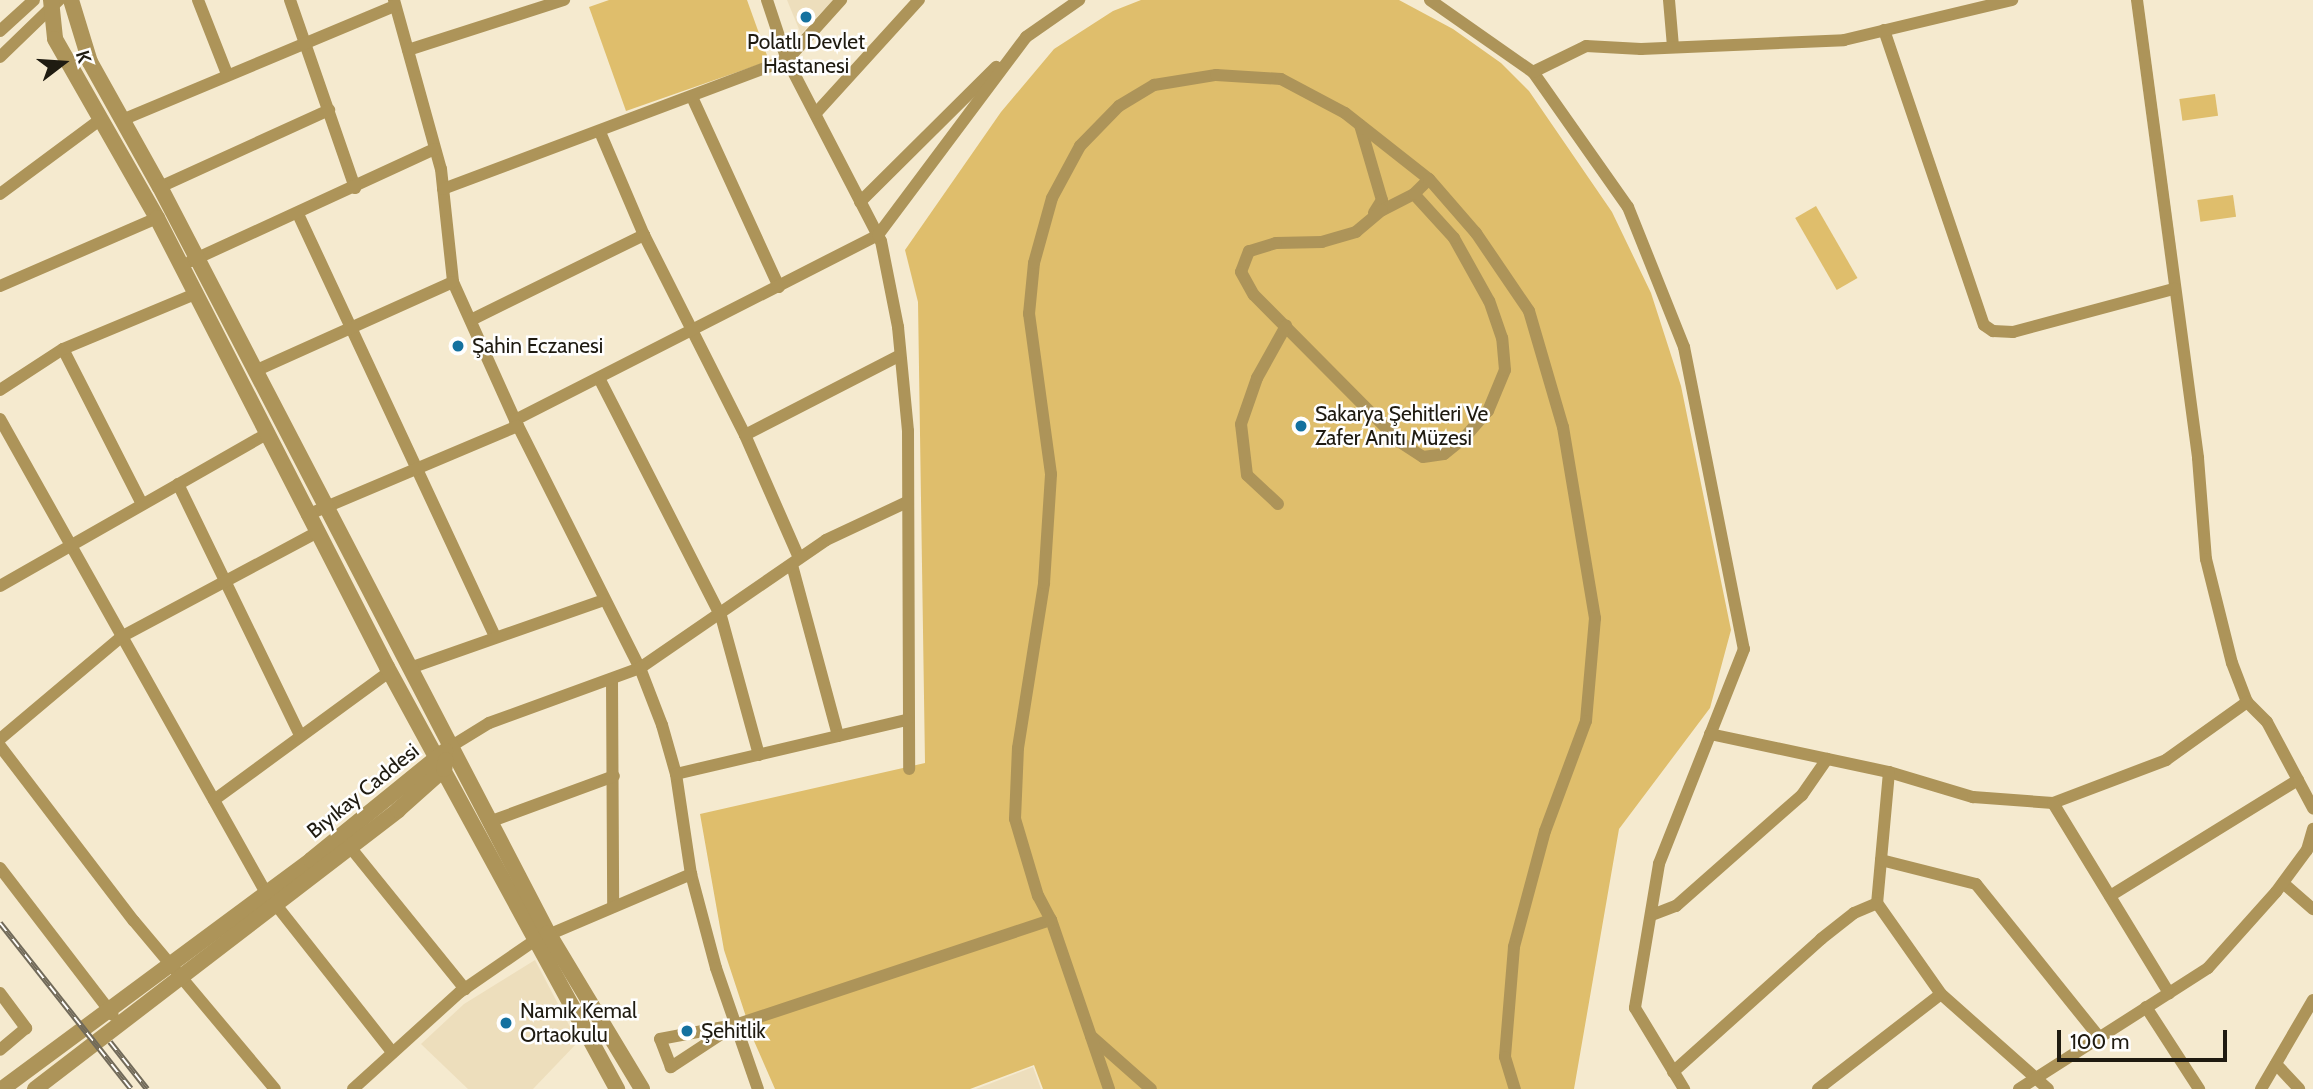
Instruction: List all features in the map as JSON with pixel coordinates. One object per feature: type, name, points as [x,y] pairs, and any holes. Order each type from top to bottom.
[{"type":"street","points":[[0,31],[34,0]]},
{"type":"street","points":[[71,0],[90,62],[160,187],[410,668],[444,758],[541,937],[617,1089]]},
{"type":"street","points":[[198,0],[227,74]]},
{"type":"street","points":[[290,0],[355,188]]},
{"type":"street","points":[[408,50],[564,0]]},
{"type":"street","points":[[767,0],[788,60],[878,236],[898,327],[908,431],[909,769]]},
{"type":"street","points":[[443,189],[788,60],[841,0]]},
{"type":"street","points":[[816,113],[919,0]]},
{"type":"street","points":[[860,202],[1026,37],[1079,0]]},
{"type":"street","points":[[1430,0],[1534,72],[1628,207],[1684,347],[1744,649],[1659,864],[1635,1008],[1684,1089]]},
{"type":"street","points":[[1669,0],[1673,47]]},
{"type":"street","points":[[1534,72],[1586,46],[1673,47],[1844,40],[2012,0]]},
{"type":"street","points":[[2137,0],[2206,559],[2232,663],[2247,702],[2267,722],[2313,808]]},
{"type":"street","points":[[122,120],[395,3],[435,149],[443,189],[453,282],[517,423],[640,668],[676,774],[691,874],[758,1089]]},
{"type":"street","points":[[0,57],[54,4]]},
{"type":"street","points":[[54,4],[55,39],[157,218],[265,435],[389,672],[489,822],[541,937],[642,1089]]},
{"type":"street","points":[[1884,30],[1984,325],[2000,332],[2012,332],[2174,289]]},
{"type":"street","points":[[307,515],[420,468],[517,423],[878,236],[1026,37]]},
{"type":"street","points":[[1109,1089],[1051,920],[1038,896],[1015,819],[1018,748],[1044,583],[1051,474],[1029,314],[1034,263],[1052,198],[1080,146],[1119,106],[1154,85],[1216,75],[1281,79],[1360,125],[1429,179],[1476,233],[1529,311],[1563,428],[1595,618],[1586,721],[1545,831],[1514,947],[1505,1056],[1515,1089]]},
{"type":"street","points":[[692,97],[779,287]]},
{"type":"street","points":[[160,187],[329,110]]},
{"type":"street","points":[[0,194],[100,119]]},
{"type":"street","points":[[1360,125],[1382,200],[1369,221]]},
{"type":"street","points":[[600,132],[644,235],[745,435],[795,562],[838,736]]},
{"type":"street","points":[[179,262],[198,261],[435,149]]},
{"type":"street","points":[[1414,194],[1454,238],[1489,301],[1502,338],[1505,370],[1488,411],[1465,437],[1444,454],[1423,457],[1400,442],[1254,295],[1241,272],[1249,251],[1276,243],[1322,242],[1356,232],[1414,194],[1429,179]]},
{"type":"street","points":[[298,214],[420,468],[495,638]]},
{"type":"street","points":[[0,286],[157,218]]},
{"type":"street","points":[[471,320],[644,235]]},
{"type":"street","points":[[255,371],[453,282]]},
{"type":"street","points":[[0,390],[63,349],[195,294]]},
{"type":"street","points":[[1278,504],[1247,475],[1241,424],[1257,378],[1286,326]]},
{"type":"street","points":[[63,349],[142,504]]},
{"type":"street","points":[[745,435],[899,356]]},
{"type":"street","points":[[600,380],[721,616],[759,755]]},
{"type":"street","points":[[0,419],[67,544],[265,891],[393,1053]]},
{"type":"street","points":[[0,586],[67,544],[265,435]]},
{"type":"street","points":[[178,484],[300,735]]},
{"type":"street","points":[[444,758],[489,723],[640,668],[721,616],[826,540],[907,502]]},
{"type":"street","points":[[0,739],[121,637],[316,533]]},
{"type":"street","points":[[410,668],[604,600]]},
{"type":"street","points":[[214,800],[389,672]]},
{"type":"street","points":[[612,680],[613,906]]},
{"type":"street","points":[[1710,734],[1889,772],[1973,797],[2053,803],[2166,760],[2247,702]]},
{"type":"street","points":[[676,774],[907,720]]},
{"type":"street","points":[[0,746],[177,972],[275,1089]]},
{"type":"street","name":"Bıyıkay Caddesi","points":[[2,1089],[110,1010],[177,972],[277,905],[350,847],[444,758]]},
{"type":"street","name":"Bıyıkay Caddesi","points":[[35,1089],[121,1026],[265,891],[311,860],[444,758]]},
{"type":"street","points":[[1652,915],[1676,906],[1802,794],[1827,759]]},
{"type":"street","points":[[1889,772],[1877,903],[1941,995],[2037,1076],[2048,1089]]},
{"type":"street","points":[[489,822],[614,776]]},
{"type":"street","points":[[2110,896],[2298,780]]},
{"type":"street","points":[[2053,803],[2169,993]]},
{"type":"street","points":[[2020,1089],[2208,968],[2283,883],[2307,850],[2313,829]]},
{"type":"street","points":[[350,847],[465,989]]},
{"type":"street","points":[[1881,860],[1976,884],[2099,1037]]},
{"type":"street","points":[[0,868],[121,1026]]},
{"type":"street","points":[[353,1089],[465,989],[541,937],[691,874]]},
{"type":"street","points":[[2283,883],[2313,909]]},
{"type":"street","points":[[1673,1072],[1821,939],[1854,913],[1877,903]]},
{"type":"street","points":[[736,1025],[671,1067],[660,1039],[736,1025],[1051,920]]},
{"type":"street","points":[[0,993],[26,1028],[0,1050]]},
{"type":"street","points":[[1818,1089],[1941,995]]},
{"type":"street","points":[[2261,1089],[2313,1000]]},
{"type":"street","points":[[2146,1007],[2199,1089]]},
{"type":"street","points":[[1088,1033],[1151,1089]]},
{"type":"street","points":[[2276,1064],[2299,1089]]},
{"type":"shaded area","points":[[609,0],[747,0],[769,61],[626,111],[589,7]]},
{"type":"shaded area","name":"Polatlı Devlet Hastanesi","points":[[787,0],[833,0],[801,34]]},
{"type":"shaded area","points":[[1141,0],[1399,0],[1453,29],[1501,63],[1529,91],[1612,212],[1651,293],[1681,386],[1731,630],[1710,708],[1619,829],[1574,1089],[1043,1089],[1034,1065],[970,1089],[775,1089],[754,1041],[724,950],[700,814],[925,763],[918,302],[905,250],[1001,112],[1054,49],[1113,11]]},
{"type":"shaded area","points":[[2215,94],[2218,116],[2182,121],[2179,99]]},
{"type":"shaded area","points":[[2233,195],[2236,217],[2200,222],[2197,200]]},
{"type":"shaded area","points":[[1816,206],[1858,278],[1837,290],[1795,218]]},
{"type":"shaded area","name":"Namık Kemal Ortaokulu","points":[[535,960],[578,1042],[533,1089],[468,1089],[421,1044],[464,1004]]},
{"type":"shaded area","points":[[1033,1067],[1041,1089],[976,1089]]},
{"type":"railway","points":[[0,923],[131,1089]]},
{"type":"railway","points":[[110,1042],[147,1089]]},
{"type":"place","name":"Polatlı Devlet Hastanesi","points":[[806,17]]},
{"type":"place","name":"Şahin Eczanesi","points":[[458,346]]},
{"type":"place","name":"Sakarya Şehitleri Ve Zafer Anıtı Müzesi","points":[[1301,426]]},
{"type":"place","name":"Namık Kemal Ortaokulu","points":[[506,1023]]},
{"type":"place","name":"Şehitlik","points":[[687,1031]]}]
